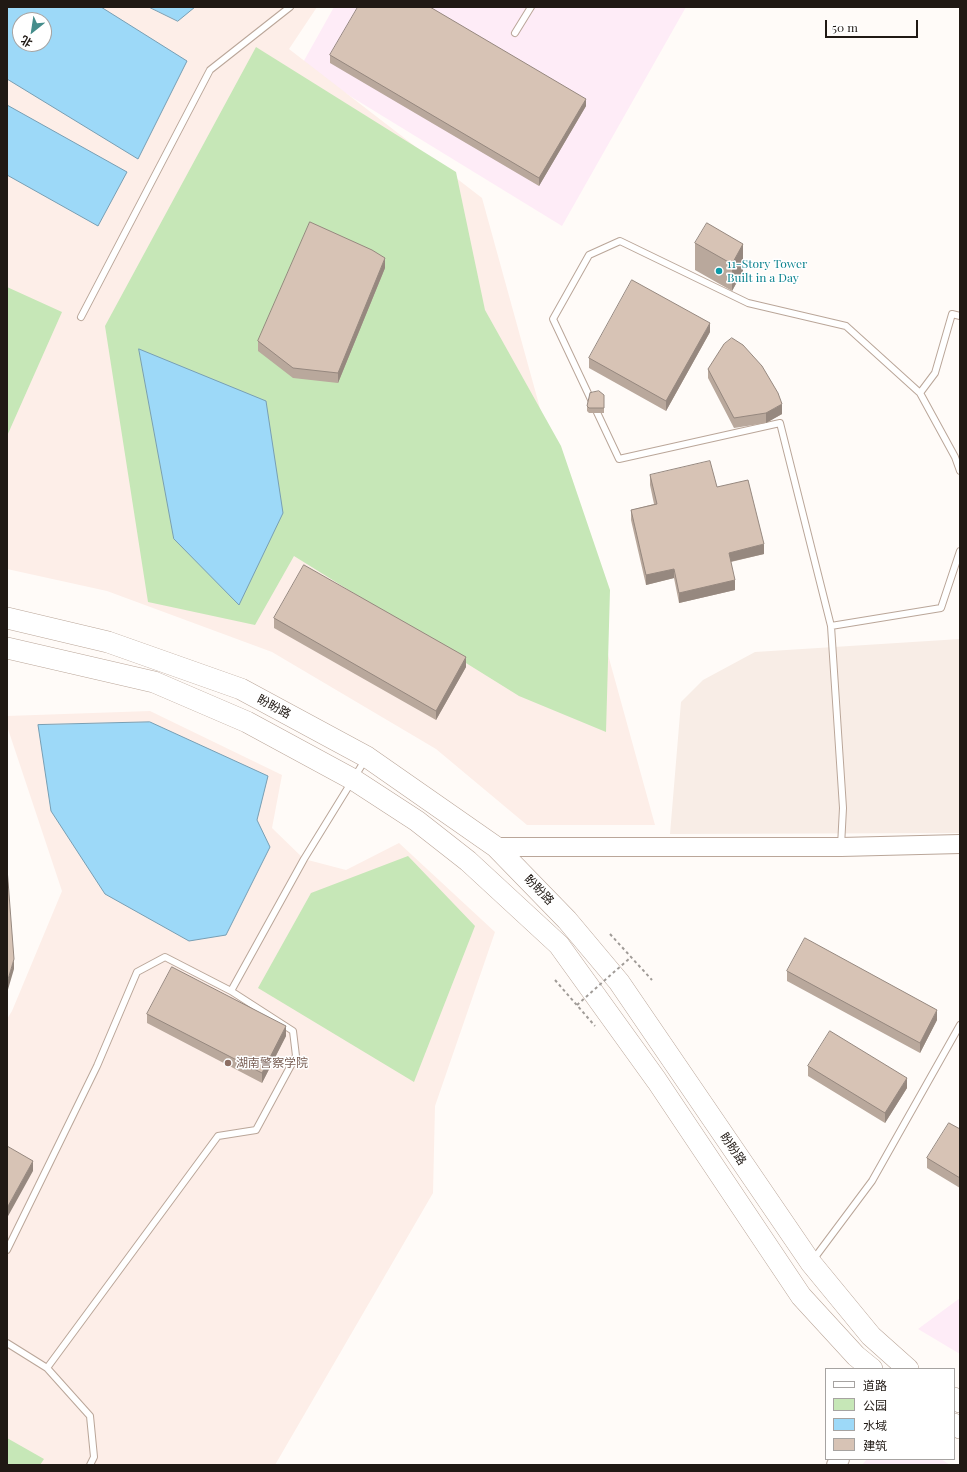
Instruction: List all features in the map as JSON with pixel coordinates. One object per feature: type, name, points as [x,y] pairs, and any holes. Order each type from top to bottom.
[{"type":"main road","name":"盼盼路","points":[[7,618],[108,642],[241,689],[367,757],[496,847],[568,920],[619,982],[811,1263],[871,1336],[905,1368]]},
{"type":"main road","name":"盼盼路","points":[[7,648],[154,682],[247,722],[354,780],[417,821],[468,860],[559,945],[658,1081],[801,1296],[856,1356],[871,1368]]},
{"type":"main road","points":[[496,847],[841,847],[960,844]]},
{"type":"lane","points":[[81,317],[210,70],[290,7]]},
{"type":"lane","points":[[515,33],[531,7]]},
{"type":"lane","points":[[841,847],[842,808],[831,626],[780,423],[619,459],[553,319],[589,255],[620,240],[748,303],[846,326],[920,392],[955,457],[960,471]]},
{"type":"lane","points":[[920,392],[935,373],[952,314],[960,316]]},
{"type":"lane","points":[[831,626],[940,608],[960,551]]},
{"type":"lane","points":[[231,991],[304,859],[367,757]]},
{"type":"lane","points":[[7,1250],[97,1066],[137,972],[165,957],[231,991],[293,1031],[296,1056],[256,1130],[218,1136],[47,1368]]},
{"type":"lane","points":[[811,1263],[872,1180],[960,1025]]},
{"type":"lane","points":[[7,1343],[47,1368],[90,1416],[94,1457],[90,1465]]},
{"type":"path","points":[[610,934],[652,980]]},
{"type":"path","points":[[577,1005],[631,957]]},
{"type":"path","points":[[555,980],[595,1026]]},
{"type":"shaded area","points":[[7,7],[317,7],[289,49],[482,198],[655,825],[527,825],[436,749],[272,652],[107,591],[7,569]]},
{"type":"shaded area","points":[[334,7],[686,7],[562,226],[301,66]]},
{"type":"shaded area","points":[[960,639],[960,833],[670,834],[681,702],[703,680],[755,652]]},
{"type":"shaded area","name":"湖南警察学院","points":[[150,711],[282,775],[272,828],[304,859],[346,870],[399,843],[495,932],[435,1106],[433,1193],[275,1465],[7,1465],[7,1019],[12,1011],[62,891],[7,726],[7,716]]},
{"type":"shaded area","points":[[960,1298],[960,1354],[918,1329]]},
{"type":"shaded area","points":[[866,1460],[942,1460],[950,1465],[862,1465]]},
{"type":"green space","points":[[256,47],[456,172],[485,310],[561,446],[610,590],[606,732],[519,696],[294,556],[255,625],[148,602],[105,326]]},
{"type":"green space","points":[[7,287],[62,312],[7,436]]},
{"type":"green space","points":[[408,856],[475,926],[414,1082],[258,988],[311,893]]},
{"type":"green space","points":[[7,1438],[44,1459],[40,1465],[7,1465]]},
{"type":"water","points":[[7,7],[101,7],[187,61],[138,159],[7,79]]},
{"type":"water","points":[[149,7],[195,7],[178,21]]},
{"type":"water","points":[[7,105],[127,172],[98,226],[7,175]]},
{"type":"water","points":[[139,349],[266,401],[283,513],[239,605],[174,539]]},
{"type":"water","points":[[150,722],[268,776],[257,820],[270,847],[226,935],[189,941],[105,894],[51,811],[38,725]]},
{"type":"building","points":[[358,7],[430,7],[586,99],[539,178],[330,55]]},
{"type":"building","points":[[310,222],[372,250],[385,258],[338,373],[293,368],[258,341]]},
{"type":"building","points":[[707,223],[743,244],[732,264],[695,243]]},
{"type":"building","points":[[632,280],[710,323],[666,401],[589,358]]},
{"type":"building","points":[[732,338],[743,345],[762,366],[778,393],[782,404],[766,413],[734,418],[708,369],[724,344]]},
{"type":"building","points":[[599,391],[604,395],[604,408],[589,408],[587,406],[590,393]]},
{"type":"building","points":[[710,461],[717,487],[748,480],[764,544],[729,553],[735,580],[679,593],[674,569],[646,575],[631,510],[657,504],[650,475]]},
{"type":"building","points":[[304,565],[466,657],[436,711],[274,618]]},
{"type":"building","points":[[7,868],[14,959],[7,983]]},
{"type":"building","points":[[805,938],[937,1010],[920,1043],[787,971]]},
{"type":"building","points":[[172,967],[286,1026],[262,1073],[147,1014]]},
{"type":"building","points":[[830,1031],[907,1078],[885,1113],[808,1066]]},
{"type":"building","points":[[949,1123],[960,1129],[960,1178],[927,1158]]},
{"type":"building","points":[[7,1146],[33,1161],[7,1208]]},
{"type":"place","name":"11-Story Tower Built in a Day","points":[[719,271]]},
{"type":"place","name":"湖南警察学院","points":[[228,1063]]}]
